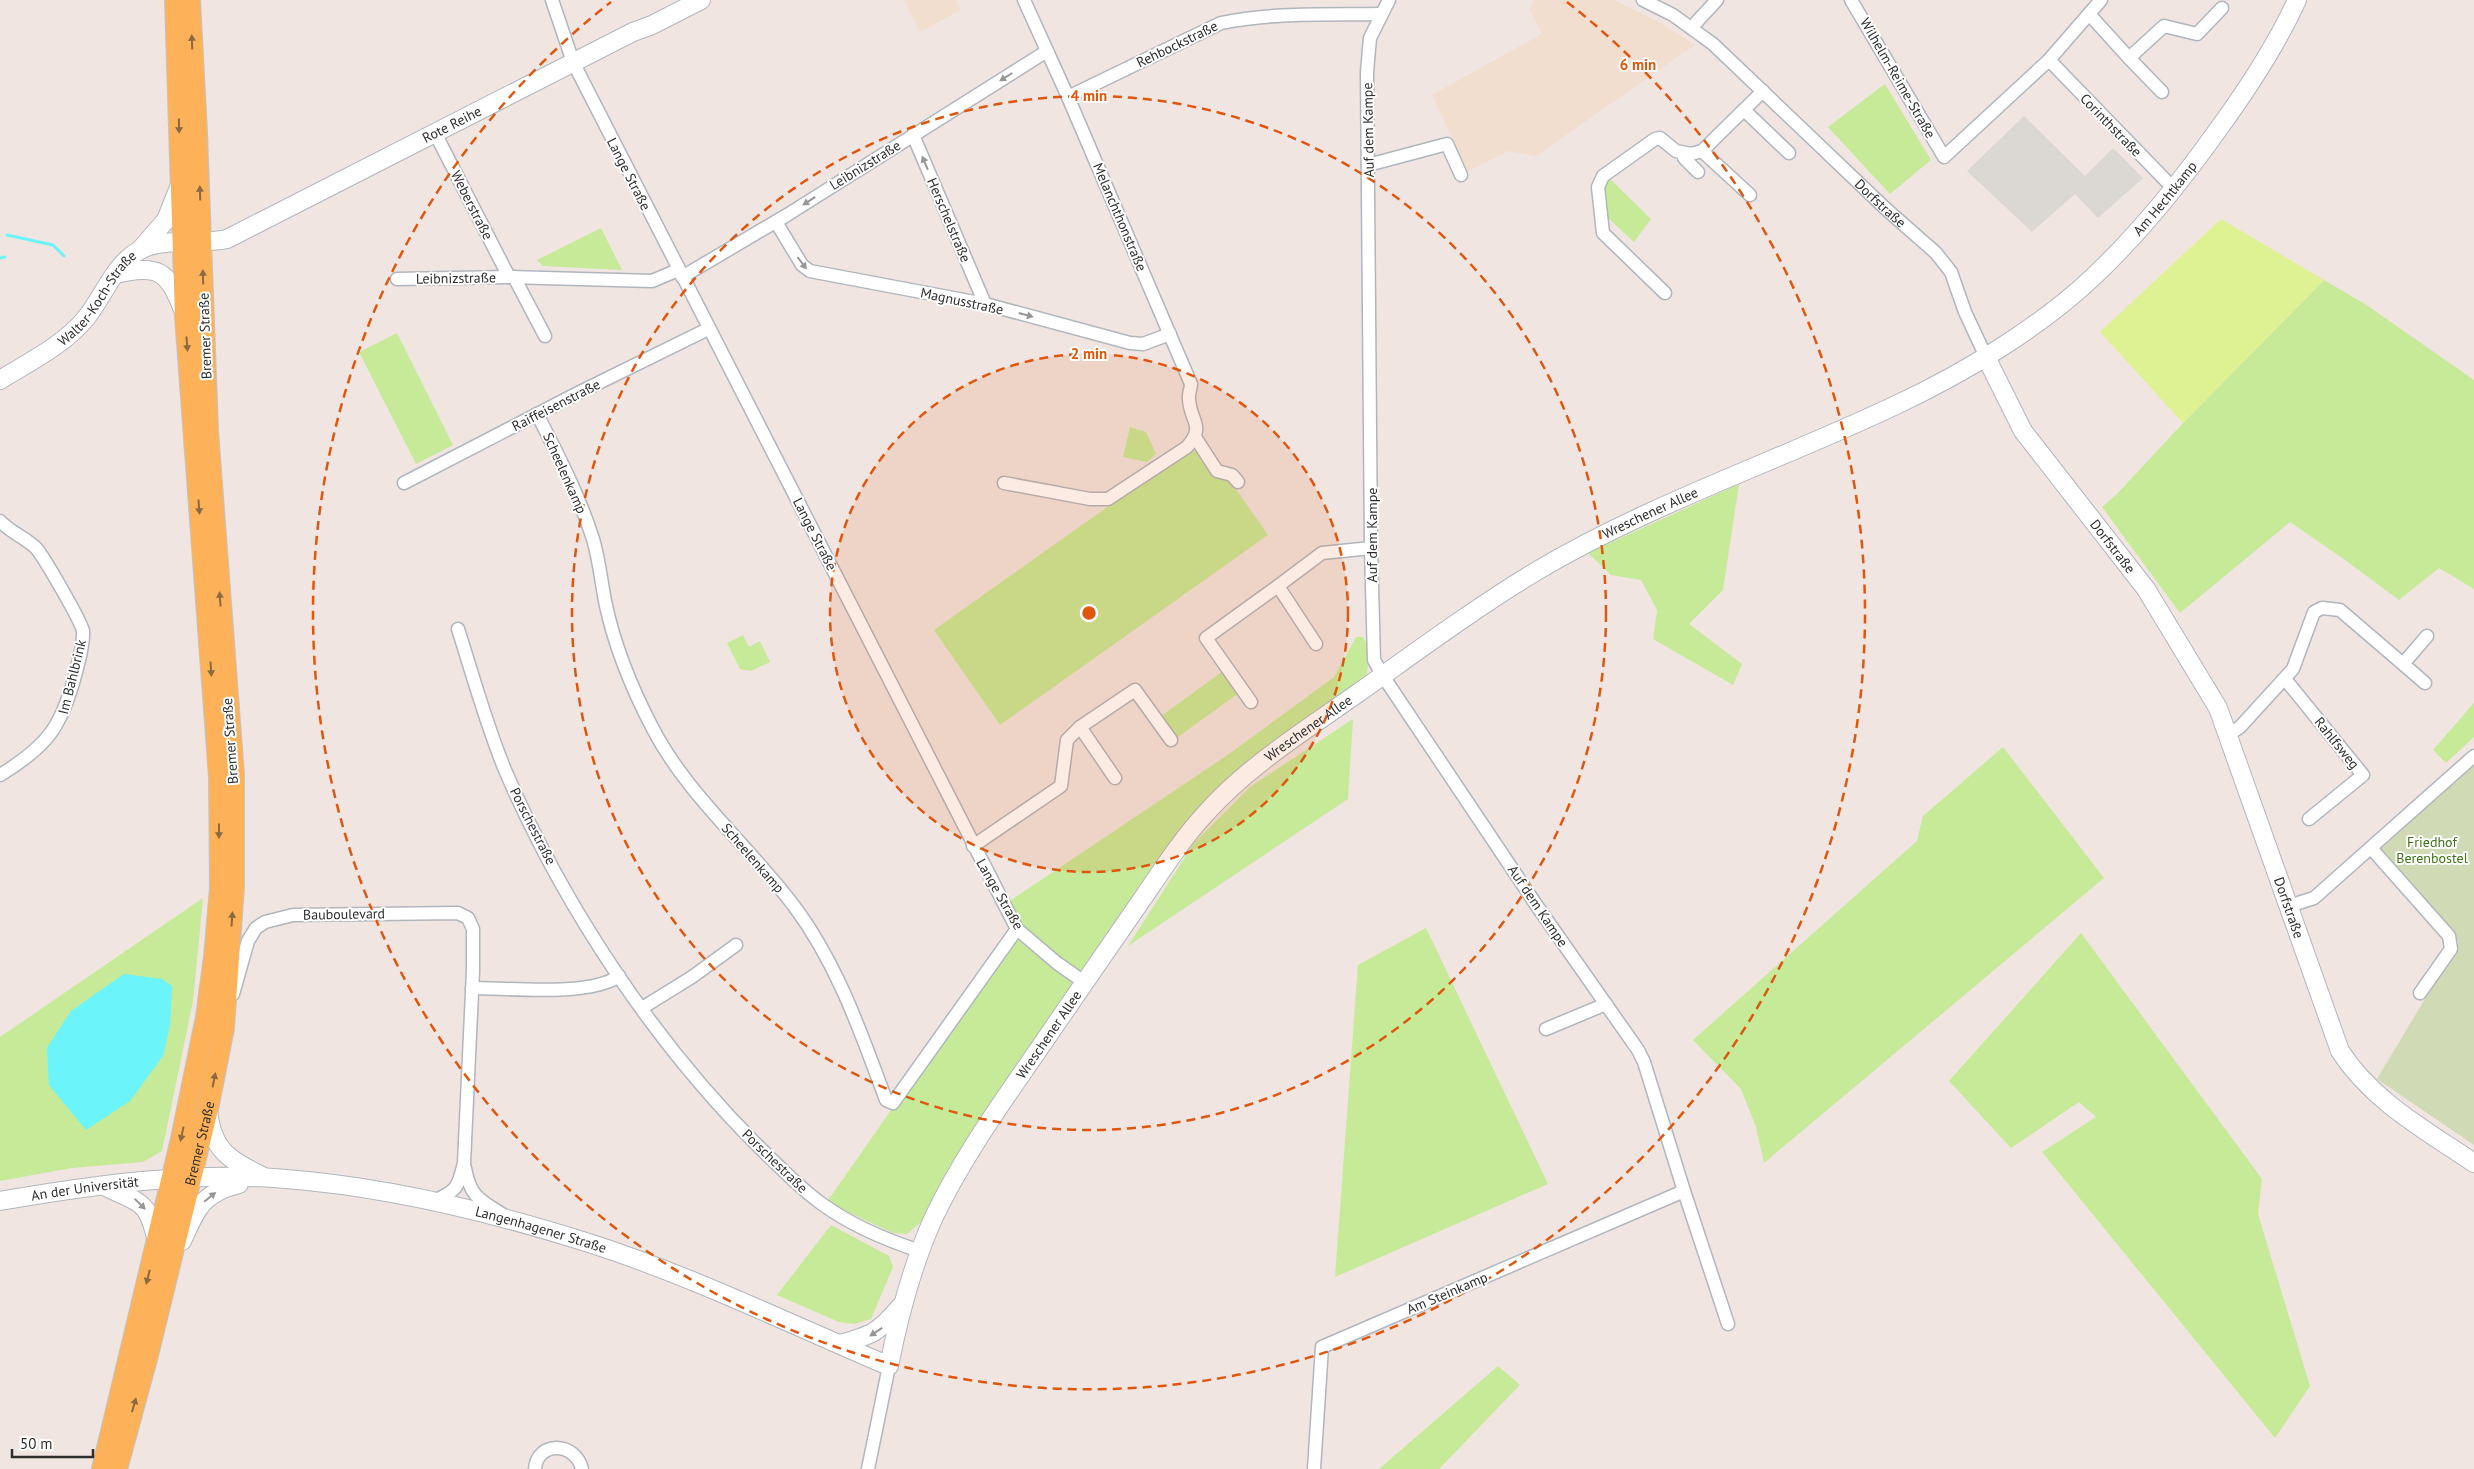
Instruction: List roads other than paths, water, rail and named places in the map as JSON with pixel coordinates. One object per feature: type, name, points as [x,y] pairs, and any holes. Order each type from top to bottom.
[{"type":"main road","name":"Bremer Straße","points":[[117,1469],[169,1269],[206,1017],[220,888],[219,777],[185,316],[192,242],[180,184],[175,0]]},
{"type":"main road","name":"Bremer Straße","points":[[102,1469],[157,1241],[208,1109],[224,1028],[234,886],[234,775],[192,242],[190,0]]},
{"type":"street","name":"Lange Straße","points":[[552,0],[573,62],[708,329],[1017,929],[1056,964],[1084,982]]},
{"type":"street","name":"Rote Reihe","points":[[192,242],[227,239],[247,230],[573,62],[701,0]]},
{"type":"street","name":"Melanchthonstraße","points":[[1024,0],[1068,97],[1191,384],[1188,397],[1197,426],[1195,437],[1217,471],[1232,475],[1238,482]]},
{"type":"street","name":"Auf dem Kampe","points":[[1389,0],[1368,46],[1371,548],[1374,660],[1537,906],[1644,1062],[1728,1324]]},
{"type":"street","name":"Dorfstraße","points":[[1643,0],[1692,27],[1886,209],[1936,253],[1951,272],[1965,312],[2023,431],[2132,570],[2159,608],[2208,688],[2228,735],[2340,1051],[2351,1068],[2365,1083],[2394,1107],[2474,1163]]},
{"type":"street","points":[[1692,27],[1717,0]]},
{"type":"street","name":"Wilhelm-Reime-Straße","points":[[1852,0],[1944,157],[2048,60]]},
{"type":"street","points":[[2048,60],[2101,0]]},
{"type":"street","name":"Am Hechtkamp","points":[[1986,357],[2067,300],[2090,280],[2174,189],[2242,96],[2297,0]]},
{"type":"street","points":[[2129,58],[2164,26],[2197,34],[2220,2]]},
{"type":"street","name":"Rehbockstraße","points":[[1068,97],[1221,23],[1286,16],[1382,14]]},
{"type":"street","points":[[2089,14],[2162,92]]},
{"type":"street","name":"Leibnizstraße","points":[[397,279],[511,277],[652,281],[680,273],[776,222],[1047,51]]},
{"type":"street","name":"Corinthstraße","points":[[2048,60],[2174,189]]},
{"type":"street","points":[[1665,293],[1602,234],[1598,187],[1603,176],[1655,139],[1660,138],[1676,151],[1684,153],[1702,151],[1762,91]]},
{"type":"street","points":[[1744,110],[1788,153]]},
{"type":"street","name":"Weberstraße","points":[[435,132],[511,277]]},
{"type":"street","name":"Herschelstraße","points":[[913,135],[985,304]]},
{"type":"street","points":[[1368,166],[1447,144],[1462,175]]},
{"type":"street","points":[[1702,151],[1750,195]]},
{"type":"street","points":[[1684,153],[1684,158],[1698,172]]},
{"type":"street","points":[[141,250],[166,220],[180,184]]},
{"type":"street","name":"Magnusstraße","points":[[776,222],[802,265],[810,271],[985,304],[1130,343],[1144,344],[1170,334]]},
{"type":"street","name":"Walter-Koch-Straße","points":[[0,380],[52,348],[76,329],[94,308],[115,274],[130,258],[141,250],[156,245],[192,242]]},
{"type":"street","points":[[115,274],[143,269],[159,273],[177,294],[185,316]]},
{"type":"street","name":"Leibnizstraße","points":[[511,277],[545,336]]},
{"type":"street","name":"Raiffeisenstraße","points":[[404,483],[708,329]]},
{"type":"street","name":"Wreschener Allee","points":[[889,1366],[902,1305],[920,1251],[954,1180],[994,1115],[1084,982],[1171,857],[1206,813],[1259,765],[1383,676],[1535,572],[1620,526],[1901,403],[1986,357]]},
{"type":"street","name":"Scheelenkamp","points":[[538,414],[576,491],[594,541],[610,620],[633,687],[654,730],[692,787],[794,906],[811,930],[849,1000],[886,1100],[893,1103],[1017,929]]},
{"type":"street","points":[[1004,483],[1090,499],[1108,499],[1187,447],[1195,437]]},
{"type":"street","name":"Im Bahlbrink","points":[[0,521],[9,530],[36,548],[78,618],[83,636],[70,695],[56,728],[33,752],[0,775]]},
{"type":"street","points":[[1251,702],[1206,638],[1322,553],[1371,548]]},
{"type":"street","points":[[1278,586],[1316,644]]},
{"type":"street","points":[[2228,735],[2240,727],[2293,669],[2314,612],[2322,608],[2340,610],[2425,683]]},
{"type":"street","name":"Porschestraße","points":[[458,629],[491,734],[520,803],[560,879],[619,976],[642,1008],[717,1103],[794,1181],[822,1204],[856,1225],[920,1251]]},
{"type":"street","points":[[2404,664],[2427,636]]},
{"type":"street","name":"Rahlfsweg","points":[[2285,679],[2363,775],[2309,819]]},
{"type":"street","points":[[973,846],[1061,786],[1067,740],[1080,727],[1135,690],[1171,740]]},
{"type":"street","points":[[1080,727],[1115,778]]},
{"type":"street","points":[[2288,906],[2314,898],[2474,756]]},
{"type":"street","points":[[2371,848],[2449,936],[2451,949],[2420,993]]},
{"type":"street","name":"Bauboulevard","points":[[224,1028],[248,941],[256,928],[265,922],[293,915],[458,914],[468,918],[473,929],[464,1162],[458,1185],[453,1193],[432,1202]]},
{"type":"street","points":[[642,1008],[692,977],[736,944]]},
{"type":"street","points":[[472,988],[580,988],[600,985],[619,976]]},
{"type":"street","points":[[1546,1029],[1606,1004]]},
{"type":"street","points":[[208,1109],[213,1135],[223,1152],[234,1162],[264,1177]]},
{"type":"street","name":"Bauboulevard","points":[[464,1162],[468,1182],[474,1195],[513,1220]]},
{"type":"street","points":[[169,1269],[192,1218],[207,1198],[220,1189],[264,1177]]},
{"type":"street","name":"Langenhagener Straße","points":[[181,1179],[264,1177],[344,1185],[513,1220],[590,1244],[663,1270],[889,1366]]},
{"type":"street","name":"An der Universität","points":[[0,1201],[104,1186],[181,1179]]},
{"type":"street","points":[[104,1186],[140,1202],[148,1213],[157,1241]]},
{"type":"street","name":"Am Steinkamp","points":[[1314,1469],[1322,1347],[1684,1191]]},
{"type":"street","points":[[840,1344],[870,1336],[879,1330],[902,1305]]},
{"type":"street","points":[[868,1469],[889,1366]]},
{"type":"street","points":[[535,1469],[541,1455],[550,1449],[562,1448],[574,1454],[582,1469]]},
{"type":"water","points":[[124,974],[162,979],[172,986],[170,1026],[163,1056],[130,1101],[86,1130],[49,1085],[47,1048],[71,1011]]},
{"type":"waterway","points":[[7,235],[53,245],[64,256]]},
{"type":"waterway","points":[[0,258],[5,257]]},
{"type":"park label","name":"Friedhof Berenbostel","points":[[2432,850]]}]
